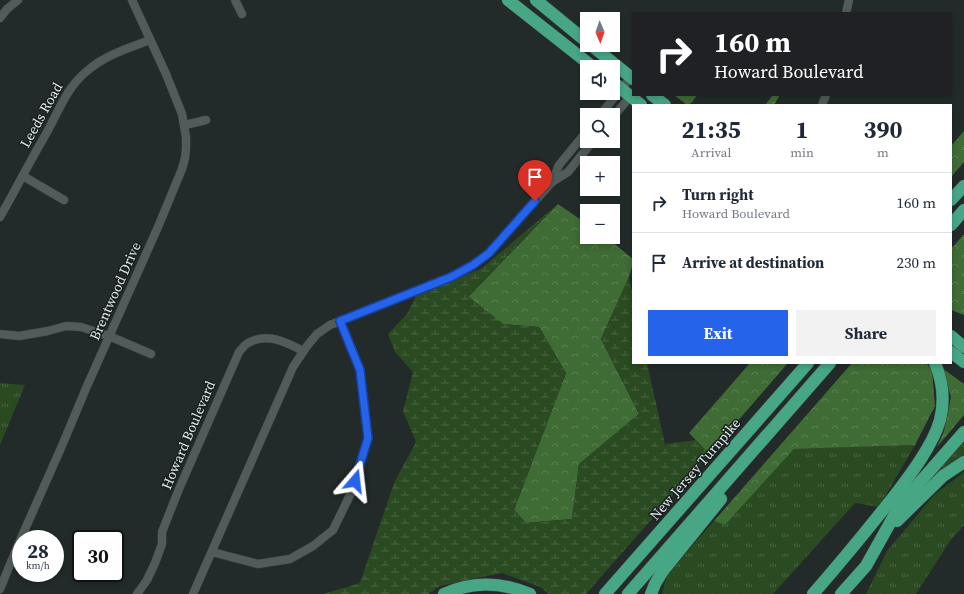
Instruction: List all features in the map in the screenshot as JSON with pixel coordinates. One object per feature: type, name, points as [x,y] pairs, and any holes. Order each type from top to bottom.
[{"type":"highway","points":[[508,0],[584,60]]},
{"type":"highway","points":[[536,0],[580,36]]},
{"type":"highway","points":[[600,52],[632,78]]},
{"type":"highway","points":[[624,90],[640,104]]},
{"type":"highway","points":[[653,96],[664,104]]},
{"type":"highway","points":[[952,199],[964,186]]},
{"type":"highway","points":[[952,224],[964,210]]},
{"type":"highway","points":[[952,337],[964,347]]},
{"type":"highway","points":[[952,353],[964,362]]},
{"type":"highway","name":"New Jersey Turnpike","points":[[606,592],[807,364]]},
{"type":"highway","points":[[628,594],[829,364]]},
{"type":"highway","points":[[813,594],[872,525],[904,483],[927,448],[937,428],[943,402],[940,377],[935,364]]},
{"type":"highway","points":[[872,525],[896,502],[964,423]]},
{"type":"highway","points":[[841,594],[866,566],[900,505],[964,432]]},
{"type":"highway","points":[[651,594],[662,572],[738,478],[768,434]]},
{"type":"highway","points":[[882,536],[943,476],[964,462]]},
{"type":"highway","points":[[444,594],[459,588],[488,584],[516,588],[530,594]]},
{"type":"highway","points":[[463,594],[480,591],[511,594]]},
{"type":"street","points":[[0,18],[7,9],[18,0]]},
{"type":"street","name":"Brentwood Drive","points":[[0,588],[87,386],[158,228],[182,169],[186,148],[185,125],[178,102],[132,0]]},
{"type":"street","points":[[236,0],[242,14]]},
{"type":"street","points":[[846,12],[849,0]]},
{"type":"street","name":"Leeds Road","points":[[0,217],[63,100],[74,84],[94,65],[150,40]]},
{"type":"street","points":[[607,108],[624,90],[632,78]]},
{"type":"street","points":[[617,108],[624,90]]},
{"type":"street","points":[[185,125],[206,120]]},
{"type":"street","points":[[552,182],[559,165],[580,140]]},
{"type":"street","points":[[193,594],[293,367],[303,351],[317,334],[340,321],[451,277],[473,265],[489,253],[552,182],[568,172],[587,148]]},
{"type":"street","points":[[23,176],[64,200]]},
{"type":"street","points":[[212,552],[258,564],[290,559],[313,546],[333,530],[350,495],[368,438],[360,370],[340,321]]},
{"type":"street","points":[[0,334],[19,336],[66,326],[81,327],[110,336],[151,354]]},
{"type":"street","name":"Howard Boulevard","points":[[137,594],[147,580],[155,563],[162,544],[162,532],[167,519],[239,352],[247,343],[258,338],[283,341],[303,351]]},
{"type":"green space","points":[[675,96],[696,96],[692,102],[686,104]]},
{"type":"green space","points":[[772,96],[779,96],[775,104],[766,104]]},
{"type":"green space","points":[[964,131],[964,162],[952,176],[952,145]]},
{"type":"green space","points":[[558,204],[580,219],[580,244],[615,244],[632,258],[632,266],[629,277],[601,339],[639,414],[579,464],[572,519],[526,523],[514,510],[566,373],[539,327],[503,324],[468,297]]},
{"type":"green space","points":[[558,204],[468,296],[503,324],[539,327],[566,373],[514,510],[526,523],[572,519],[579,464],[639,414],[601,339],[629,277],[632,291],[632,364],[647,364],[665,444],[696,440],[709,454],[586,594],[549,594],[540,587],[502,573],[440,586],[428,594],[323,594],[360,583],[394,483],[416,442],[403,411],[413,372],[395,352],[388,334],[407,314],[416,296],[482,268]]},
{"type":"green space","points":[[964,234],[964,315],[952,310],[952,248]]},
{"type":"green space","points":[[749,364],[787,364],[709,454],[689,433]]},
{"type":"green space","points":[[851,364],[927,364],[932,370],[935,406],[915,445],[794,449],[725,525],[714,521]]},
{"type":"green space","points":[[942,368],[964,384],[964,415],[937,447],[944,431],[951,397]]},
{"type":"green space","points":[[0,383],[25,385],[0,445]]},
{"type":"green space","points":[[963,442],[964,457],[924,486]]},
{"type":"green space","points":[[915,445],[879,507],[855,503],[773,594],[662,594],[667,574],[714,521],[725,525],[794,449]]},
{"type":"green space","points":[[964,472],[964,525],[950,541],[916,594],[866,594],[887,551],[934,495]]},
{"type":"route","points":[[355,481],[368,438],[360,370],[340,321],[451,277],[473,265],[489,253],[535,201]]}]
